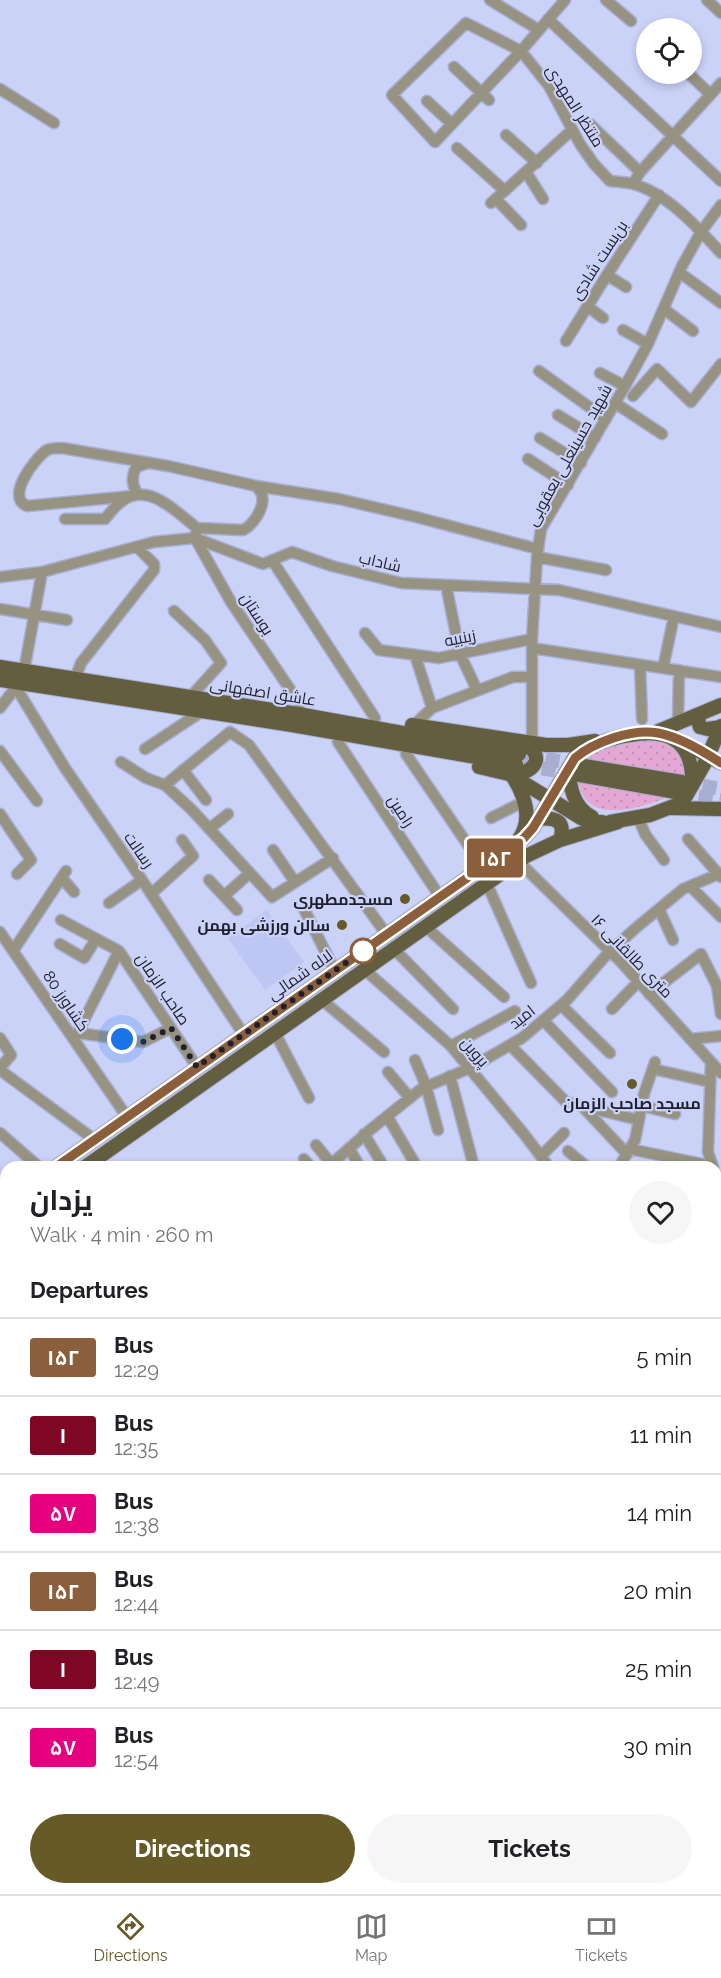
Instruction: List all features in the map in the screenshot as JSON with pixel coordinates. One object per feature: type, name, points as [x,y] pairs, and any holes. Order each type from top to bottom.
[{"type":"main road","name":"عاشق اصفهانی","points":[[0,667],[75,679],[133,694]]},
{"type":"main road","name":"عاشق اصفهانی","points":[[9,683],[133,694],[298,714],[514,767]]},
{"type":"main road","points":[[133,694],[194,693],[300,704],[414,725],[532,743],[568,745],[654,732],[721,705]]},
{"type":"main road","points":[[133,694],[198,714],[338,742],[493,769],[514,767],[550,799],[591,822],[618,822],[669,808],[679,804],[686,796],[683,787]]},
{"type":"main road","points":[[683,787],[715,759],[721,726],[708,729],[700,727],[698,720],[700,715]]},
{"type":"main road","points":[[654,732],[670,737],[715,759]]},
{"type":"main road","name":"لاله شمالی","points":[[65,1161],[524,838],[550,799],[578,769],[575,758],[594,745],[618,737]]},
{"type":"main road","points":[[670,737],[684,748],[690,760],[693,773],[683,787]]},
{"type":"main road","points":[[514,740],[533,750],[536,758],[531,770],[518,775],[514,767]]},
{"type":"main road","points":[[514,767],[525,801],[526,820],[522,834],[514,845]]},
{"type":"main road","points":[[602,822],[578,805],[569,779],[578,769],[683,787]]},
{"type":"main road","points":[[669,808],[721,809]]},
{"type":"main road","points":[[538,819],[557,820],[563,831],[560,840]]},
{"type":"main road","name":"لاله شمالی","points":[[94,1161],[519,862],[560,840],[618,822]]},
{"type":"main road","points":[[297,997],[306,1011]]},
{"type":"street","points":[[490,0],[539,30]]},
{"type":"street","points":[[521,51],[466,23],[392,95],[435,142],[452,124],[486,96],[565,0]]},
{"type":"street","points":[[606,0],[631,21]]},
{"type":"street","points":[[708,0],[721,13]]},
{"type":"street","points":[[548,19],[721,181]]},
{"type":"street","name":"منتظر المهدی","points":[[521,51],[549,86],[572,130],[594,164],[610,181],[633,184],[659,195],[701,231],[721,253]]},
{"type":"street","points":[[454,67],[486,96]]},
{"type":"street","points":[[633,184],[640,172],[721,83]]},
{"type":"street","points":[[699,84],[710,94]]},
{"type":"street","points":[[0,89],[54,123]]},
{"type":"street","points":[[428,101],[452,124]]},
{"type":"street","points":[[590,124],[640,172]]},
{"type":"street","points":[[497,198],[572,130]]},
{"type":"street","points":[[506,135],[537,163]]},
{"type":"street","points":[[457,148],[521,225]]},
{"type":"street","points":[[526,172],[543,199]]},
{"type":"street","name":"بن‌بست شادی","points":[[566,341],[659,195]]},
{"type":"street","name":"شهید حسینعلی یعقوبی","points":[[532,743],[532,644],[541,529],[648,344],[679,272],[701,231],[721,205]]},
{"type":"street","points":[[679,272],[721,303]]},
{"type":"street","points":[[607,274],[626,287]]},
{"type":"street","points":[[587,306],[603,318]]},
{"type":"street","points":[[664,309],[693,331]]},
{"type":"street","points":[[623,330],[648,344]]},
{"type":"street","points":[[633,396],[657,369],[691,402],[721,364]]},
{"type":"street","points":[[539,371],[606,419]]},
{"type":"street","points":[[600,373],[625,386]]},
{"type":"street","points":[[615,403],[662,434]]},
{"type":"street","points":[[558,415],[595,438]]},
{"type":"street","points":[[540,438],[581,463]]},
{"type":"street","points":[[256,486],[262,494],[262,503],[249,527],[243,530],[196,533],[161,501],[150,495],[27,506],[20,500],[20,483],[30,468],[48,450],[62,448],[148,463],[256,486],[339,499],[416,517],[538,553],[606,570]]},
{"type":"street","points":[[528,459],[568,485]]},
{"type":"street","points":[[135,495],[132,477],[136,467],[148,463]]},
{"type":"street","points":[[65,519],[105,519],[121,501],[135,495]]},
{"type":"street","name":"شاداب","points":[[0,577],[42,572],[196,533],[263,564],[292,552],[332,566],[401,583],[559,590],[721,627]]},
{"type":"street","name":"بوستان","points":[[196,533],[231,602],[300,704]]},
{"type":"street","points":[[75,679],[81,663],[154,570],[154,564],[137,547]]},
{"type":"street","points":[[272,560],[375,718]]},
{"type":"street","points":[[24,670],[42,572]]},
{"type":"street","points":[[446,585],[460,654],[477,690]]},
{"type":"street","points":[[0,609],[67,620]]},
{"type":"street","points":[[174,611],[205,640],[221,663],[194,693]]},
{"type":"street","points":[[663,668],[674,616]]},
{"type":"street","name":"زینبیه","points":[[365,633],[379,650],[439,658],[532,644]]},
{"type":"street","points":[[532,644],[721,677]]},
{"type":"street","points":[[415,655],[432,708]]},
{"type":"street","points":[[640,664],[642,719]]},
{"type":"street","points":[[678,723],[679,670]]},
{"type":"street","points":[[414,725],[432,708],[513,677],[532,677]]},
{"type":"street","points":[[0,708],[9,683]]},
{"type":"street","name":"رسالت","points":[[9,683],[244,1035]]},
{"type":"street","points":[[145,749],[198,714]]},
{"type":"street","points":[[165,785],[230,732],[249,745],[387,935]]},
{"type":"street","name":"رامین","points":[[338,742],[440,897]]},
{"type":"street","points":[[0,751],[37,801]]},
{"type":"street","points":[[406,754],[483,867]]},
{"type":"street","points":[[121,762],[146,778],[165,785],[272,897],[333,858]]},
{"type":"street","points":[[183,770],[206,800]]},
{"type":"street","points":[[491,818],[525,801]]},
{"type":"street","points":[[0,813],[31,860],[17,874]]},
{"type":"street","points":[[209,829],[228,814]]},
{"type":"street","points":[[638,817],[645,834],[664,860]]},
{"type":"street","points":[[688,839],[720,875]]},
{"type":"street","points":[[151,894],[193,856],[182,840]]},
{"type":"street","points":[[273,850],[296,882]]},
{"type":"street","name":"۱۶ متری طالقانی","points":[[519,862],[609,951],[721,1073]]},
{"type":"street","points":[[224,896],[250,873]]},
{"type":"street","points":[[13,951],[64,875],[74,892]]},
{"type":"street","name":"امید","points":[[336,1161],[364,1134],[426,1086],[470,1068],[522,1038],[561,1005],[609,951],[683,889],[720,875]]},
{"type":"street","points":[[109,903],[142,880]]},
{"type":"street","points":[[209,880],[237,909]]},
{"type":"street","points":[[487,884],[531,983]]},
{"type":"street","points":[[690,886],[721,917]]},
{"type":"street","points":[[304,909],[335,971]]},
{"type":"street","points":[[659,909],[673,940]]},
{"type":"street","points":[[61,920],[118,951]]},
{"type":"street","points":[[426,927],[504,998]]},
{"type":"street","name":"کشاورز 80","points":[[0,932],[76,1036],[127,1117]]},
{"type":"street","points":[[60,944],[84,958],[96,939]]},
{"type":"street","points":[[394,949],[453,1009]]},
{"type":"street","name":"صاحب الزمان","points":[[76,1036],[118,951],[197,1067]]},
{"type":"street","points":[[649,994],[701,954],[717,986],[721,1014]]},
{"type":"street","name":"پروین","points":[[365,970],[451,1046],[545,1161]]},
{"type":"street","points":[[612,1008],[638,982]]},
{"type":"street","points":[[322,1000],[384,1052]]},
{"type":"street","points":[[561,1005],[610,1053]]},
{"type":"street","points":[[451,1046],[515,1011]]},
{"type":"street","points":[[543,1020],[612,1092]]},
{"type":"street","points":[[76,1036],[143,1042],[171,1028]]},
{"type":"street","points":[[275,1033],[309,1098]]},
{"type":"street","points":[[690,1039],[721,1036]]},
{"type":"street","points":[[0,1038],[11,1055],[0,1069],[95,1140]]},
{"type":"street","points":[[510,1045],[566,1102],[639,1120]]},
{"type":"street","points":[[415,1060],[426,1086],[438,1130]]},
{"type":"street","points":[[711,1062],[708,1152],[713,1161]]},
{"type":"street","points":[[623,1161],[635,1140],[654,1066],[711,1082]]},
{"type":"street","points":[[388,1072],[410,1098]]},
{"type":"street","points":[[450,1076],[472,1161]]},
{"type":"street","points":[[581,1106],[628,1152],[698,1161]]},
{"type":"street","points":[[642,1106],[675,1114]]},
{"type":"street","points":[[387,1116],[413,1161]]},
{"type":"street","points":[[541,1156],[564,1132]]},
{"type":"street","points":[[0,1133],[32,1161]]},
{"type":"street","points":[[364,1134],[380,1161]]},
{"type":"street","points":[[316,1145],[327,1161]]},
{"type":"street","points":[[349,1148],[357,1161]]},
{"type":"street","points":[[568,1151],[580,1161]]},
{"type":"shaded area","points":[[650,739],[670,745],[675,749],[682,760],[684,775],[588,759],[599,750]]},
{"type":"shaded area","points":[[578,777],[676,794],[632,808],[603,809],[591,804],[582,793]]},
{"type":"shaded area","points":[[267,910],[304,962],[265,990],[228,938]]},
{"type":"tunnel","points":[[525,755],[582,765]]},
{"type":"tunnel","points":[[521,765],[576,774]]},
{"type":"tunnel","points":[[682,782],[721,789]]},
{"type":"tunnel","points":[[678,793],[721,800]]},
{"type":"bus line","name":"۱۵۲","points":[[64,1161],[524,838],[533,828],[575,758],[583,751],[618,737],[654,732],[684,742],[721,763]]},
{"type":"place","name":"مسجدمطهری","points":[[405,899]]},
{"type":"place","name":"سالن ورزشی بهمن","points":[[342,925]]},
{"type":"place","name":"مسجد صاحب الزمان","points":[[632,1084]]},
{"type":"route","points":[[122,1039],[143,1042],[171,1028],[197,1067],[363,951]]}]
